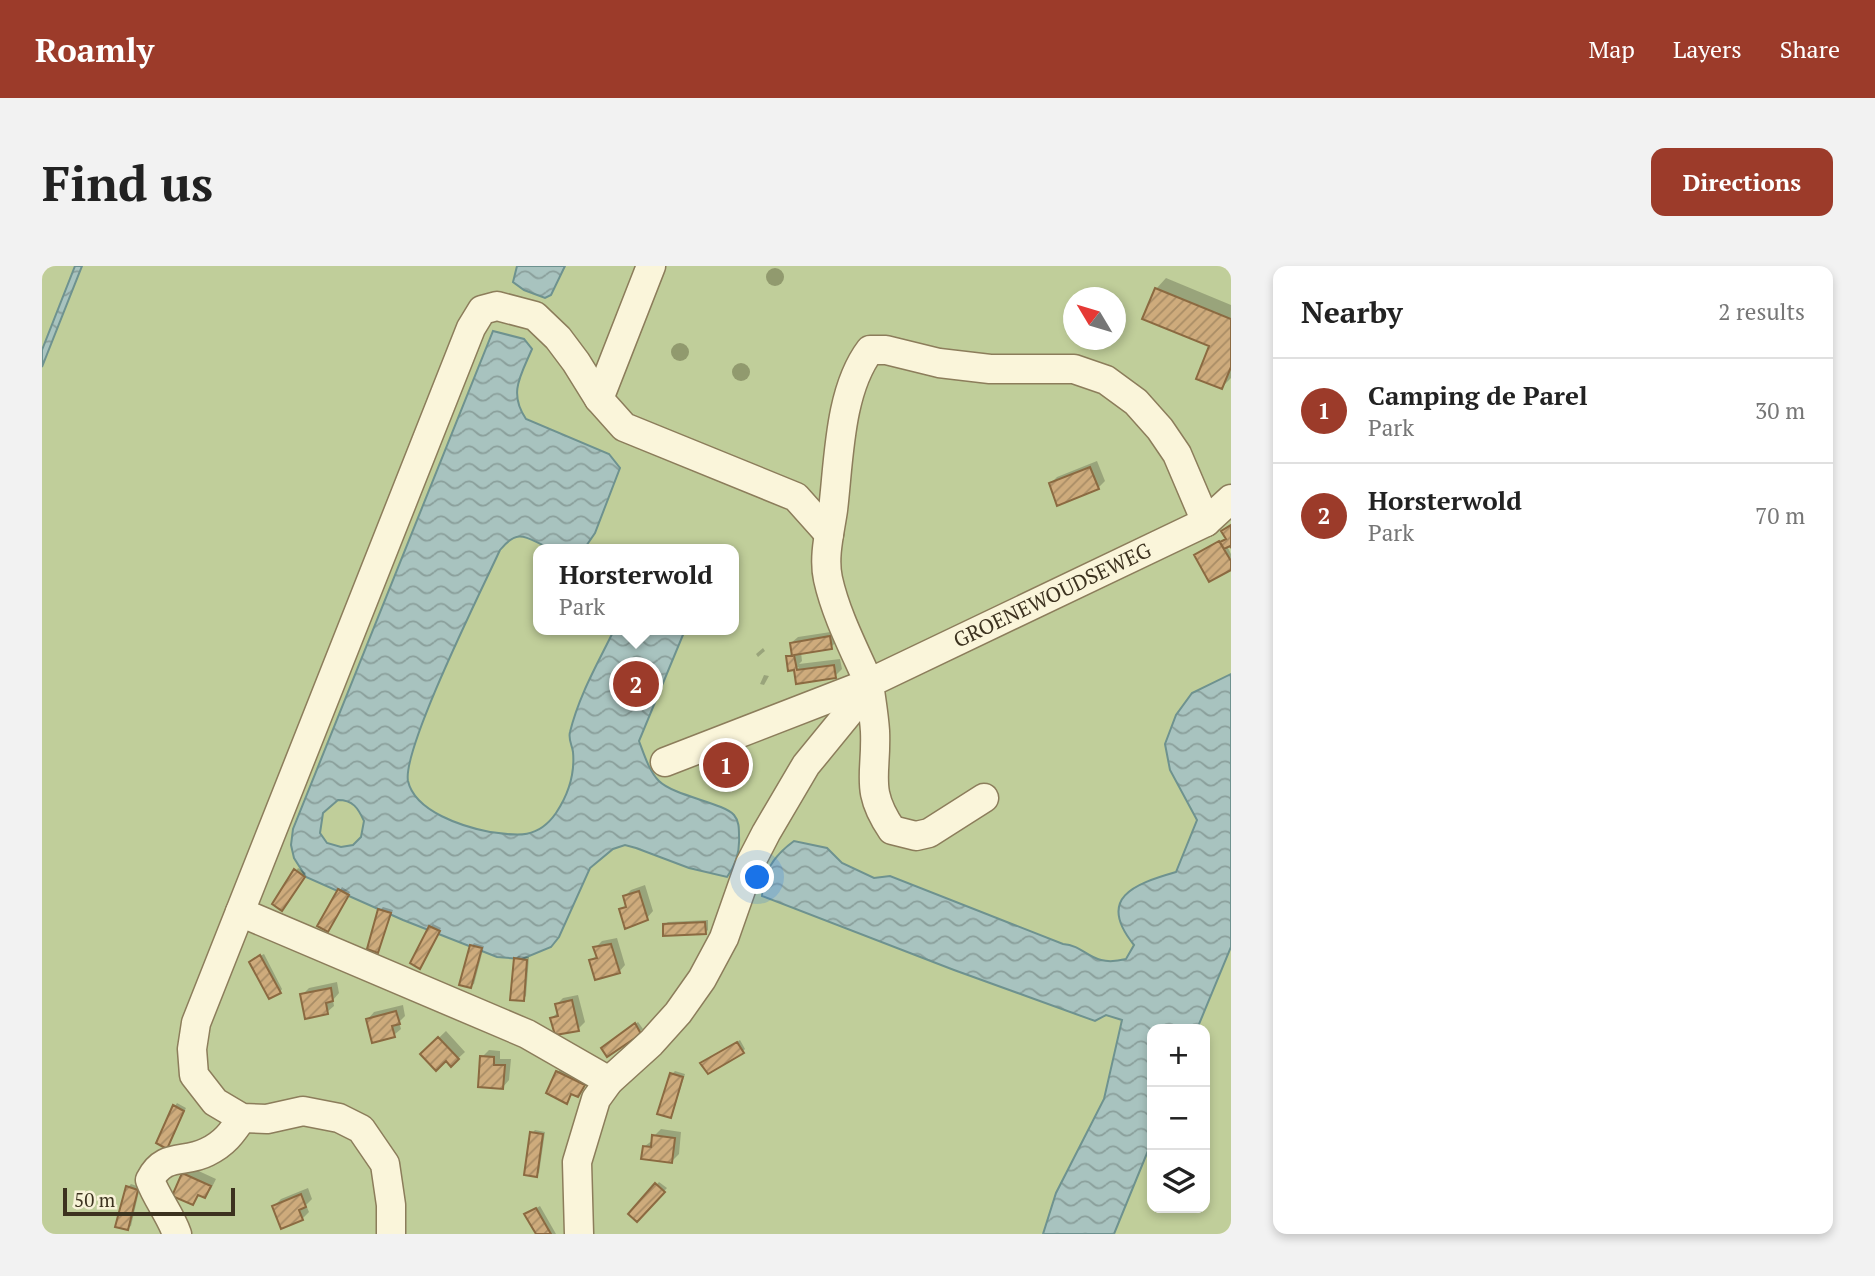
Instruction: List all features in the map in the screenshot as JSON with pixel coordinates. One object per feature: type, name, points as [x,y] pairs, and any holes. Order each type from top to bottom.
[{"type":"lane","points":[[599,399],[651,266]]},
{"type":"lane","points":[[391,1234],[391,1205],[385,1164],[361,1129],[339,1118],[303,1111],[267,1119],[242,1118],[215,1102],[194,1075],[192,1049],[196,1023],[471,328],[482,310],[497,306],[536,316],[576,362],[599,399],[624,427],[796,497],[830,534]]},
{"type":"lane","points":[[985,798],[929,834],[916,836],[892,830],[874,797],[872,779],[875,731],[865,684],[838,614],[827,576],[845,413],[861,363],[870,350],[886,350],[939,363],[990,369],[1074,369],[1106,380],[1136,402],[1160,429],[1177,454],[1206,522]]},
{"type":"lane","name":"GROENEWOUDSEWEG","points":[[665,762],[865,684],[1206,522],[1231,499]]},
{"type":"lane","points":[[579,1234],[577,1162],[596,1099],[609,1081],[651,1043],[678,1013],[702,979],[724,938],[750,864],[766,833],[806,765],[851,710],[865,684]]},
{"type":"lane","points":[[240,912],[527,1034],[609,1081]]},
{"type":"lane","points":[[177,1234],[170,1215],[150,1180],[156,1169],[164,1162],[205,1153],[229,1139],[242,1118]]},
{"type":"green space","points":[[42,266],[1231,266],[1231,1234],[42,1234]]},
{"type":"water","points":[[75,266],[82,266],[42,367],[42,350]]},
{"type":"water","points":[[517,266],[565,266],[551,295],[545,298],[524,290],[513,282]]},
{"type":"water","points":[[493,331],[524,339],[532,349],[517,392],[526,419],[609,454],[620,468],[595,533],[587,544],[541,544],[519,537],[507,542],[500,550],[417,737],[408,781],[412,792],[430,809],[467,826],[518,835],[542,828],[556,813],[567,792],[573,768],[570,735],[574,718],[612,635],[683,635],[639,741],[659,781],[734,815],[738,825],[739,842],[733,868],[727,877],[689,868],[625,845],[613,849],[590,868],[559,937],[551,947],[522,959],[497,957],[403,920],[306,877],[294,858],[291,845],[293,829]],"holes":[[[338,800],[348,801],[360,812],[364,821],[361,837],[353,845],[341,847],[327,843],[320,833],[323,813]]]},
{"type":"water","points":[[1231,674],[1231,947],[1199,1024],[1147,1024],[1147,1153],[1114,1234],[1043,1234],[1056,1193],[1104,1099],[1122,1020],[1106,1015],[1095,1021],[762,896],[764,879],[776,858],[794,841],[827,848],[842,863],[874,878],[890,876],[1078,948],[1097,959],[1126,959],[1134,945],[1123,929],[1119,915],[1120,904],[1125,895],[1134,888],[1176,872],[1197,820],[1170,770],[1165,744],[1176,715],[1192,693]]},
{"type":"building","points":[[1155,288],[1231,319],[1231,367],[1222,389],[1196,379],[1209,346],[1142,319]]},
{"type":"building","points":[[1090,467],[1099,489],[1057,506],[1049,483]]},
{"type":"building","points":[[1231,525],[1231,548],[1230,546],[1224,549],[1220,542],[1226,539],[1221,531]]},
{"type":"building","points":[[1219,541],[1231,561],[1231,570],[1209,582],[1194,555]]},
{"type":"building","points":[[830,636],[832,649],[794,655],[797,670],[834,665],[836,678],[796,684],[794,670],[788,671],[786,656],[792,656],[790,643]]},
{"type":"building","points":[[294,869],[305,877],[282,911],[272,904]]},
{"type":"building","points":[[338,889],[349,895],[328,932],[317,926]]},
{"type":"building","points":[[639,891],[648,920],[625,929],[619,909],[626,907],[623,896]]},
{"type":"building","points":[[378,909],[391,913],[378,953],[367,949]]},
{"type":"building","points":[[705,922],[706,934],[663,936],[663,924]]},
{"type":"building","points":[[429,926],[440,931],[420,969],[410,963]]},
{"type":"building","points":[[611,944],[620,973],[595,980],[589,960],[597,958],[593,947]]},
{"type":"building","points":[[470,945],[482,948],[471,988],[459,985]]},
{"type":"building","points":[[260,955],[281,993],[269,999],[249,962]]},
{"type":"building","points":[[514,958],[527,960],[524,1001],[510,1000]]},
{"type":"building","points":[[331,988],[333,1001],[326,1003],[328,1014],[305,1019],[300,994]]},
{"type":"building","points":[[572,1000],[579,1031],[555,1035],[550,1018],[558,1016],[555,1004]]},
{"type":"building","points":[[396,1011],[400,1024],[392,1026],[395,1037],[372,1043],[366,1019]]},
{"type":"building","points":[[635,1023],[641,1034],[607,1057],[601,1048]]},
{"type":"building","points":[[438,1037],[459,1059],[451,1067],[446,1061],[436,1071],[420,1054]]},
{"type":"building","points":[[737,1042],[744,1053],[708,1074],[700,1063]]},
{"type":"building","points":[[480,1056],[494,1057],[494,1065],[505,1065],[503,1089],[478,1087]]},
{"type":"building","points":[[556,1071],[585,1085],[578,1097],[571,1094],[567,1104],[546,1093]]},
{"type":"building","points":[[670,1073],[683,1077],[671,1118],[657,1114]]},
{"type":"building","points":[[173,1105],[184,1111],[167,1149],[156,1143]]},
{"type":"building","points":[[530,1132],[543,1134],[537,1177],[524,1175]]},
{"type":"building","points":[[652,1135],[675,1138],[672,1163],[641,1159],[643,1146],[651,1147]]},
{"type":"building","points":[[182,1173],[211,1186],[205,1198],[198,1195],[193,1205],[172,1196]]},
{"type":"building","points":[[655,1183],[665,1192],[637,1222],[628,1214]]},
{"type":"building","points":[[126,1186],[138,1190],[128,1230],[115,1227]]},
{"type":"building","points":[[301,1194],[306,1207],[299,1210],[303,1220],[281,1229],[272,1206]]},
{"type":"building","points":[[536,1208],[551,1234],[536,1234],[524,1214]]},
{"type":"place","name":"Horsterwold","points":[[636,684]]},
{"type":"place","name":"Camping de Parel","points":[[726,765]]}]
